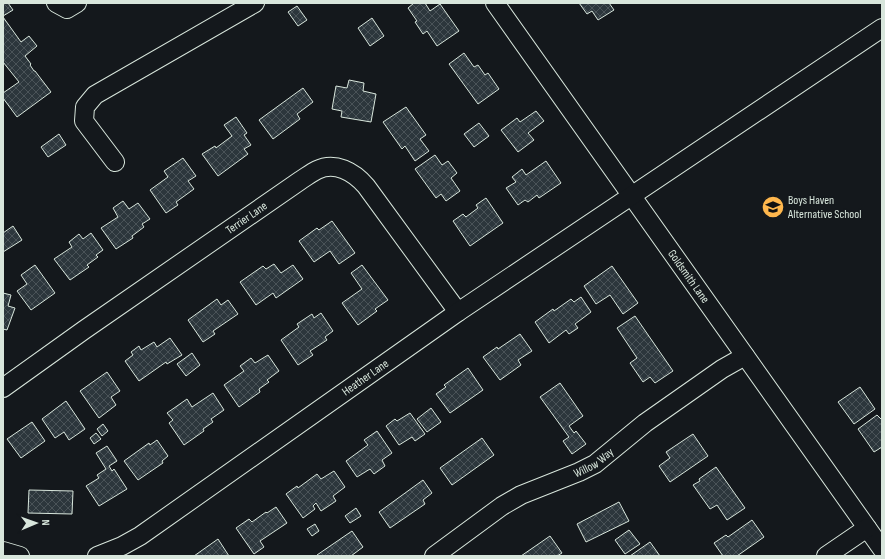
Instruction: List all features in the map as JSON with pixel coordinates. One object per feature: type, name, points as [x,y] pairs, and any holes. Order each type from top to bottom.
[{"type":"street","points":[[56,3],[67,9],[77,3]]},
{"type":"street","points":[[115,162],[84,121],[85,107],[95,95],[255,3]]},
{"type":"street","name":"Goldsmith Lane","points":[[495,3],[882,549]]},
{"type":"street","name":"Heather Lane","points":[[97,556],[122,546],[140,536],[458,312],[882,28]]},
{"type":"street","name":"Terrier Lane","points":[[3,388],[301,180],[318,170],[327,167],[337,167],[351,172],[358,177],[458,312]]},
{"type":"street","name":"Willow Way","points":[[434,556],[502,506],[522,495],[595,464],[645,423],[722,369],[745,356]]},
{"type":"street","points":[[826,556],[867,528]]},
{"type":"street","points":[[3,551],[20,556]]},
{"type":"building","points":[[3,3],[8,3],[13,10],[3,16]]},
{"type":"building","points":[[414,3],[425,3],[430,11],[440,4],[459,31],[437,46],[427,31],[423,34],[415,22],[417,21],[408,8]]},
{"type":"building","points":[[579,3],[609,3],[614,10],[598,20],[592,11],[587,14]]},
{"type":"building","points":[[297,6],[307,20],[298,26],[288,12]]},
{"type":"building","points":[[3,17],[21,42],[29,36],[37,46],[25,56],[34,71],[51,92],[17,117],[3,98],[3,93],[19,82],[3,62]]},
{"type":"building","points":[[372,18],[384,36],[370,46],[358,28]]},
{"type":"building","points":[[464,53],[474,67],[478,65],[485,75],[488,73],[499,89],[478,104],[449,64]]},
{"type":"building","points":[[349,80],[364,83],[363,91],[376,94],[371,122],[341,117],[342,111],[332,109],[336,86],[347,88]]},
{"type":"building","points":[[303,88],[313,102],[297,114],[300,119],[273,139],[259,120]]},
{"type":"building","points":[[406,107],[426,135],[420,139],[429,151],[415,161],[405,146],[402,149],[383,122]]},
{"type":"building","points":[[536,111],[544,121],[528,133],[534,140],[518,152],[501,130],[517,118],[520,122]]},
{"type":"building","points":[[236,117],[247,133],[244,135],[251,145],[244,149],[248,154],[218,176],[202,154],[215,146],[216,148],[232,136],[224,125]]},
{"type":"building","points":[[479,123],[489,136],[474,147],[464,134]]},
{"type":"building","points":[[59,134],[66,145],[48,157],[41,147]]},
{"type":"building","points":[[435,155],[442,165],[448,161],[457,173],[451,178],[460,191],[446,201],[441,194],[436,198],[415,169]]},
{"type":"building","points":[[183,158],[196,176],[188,181],[194,189],[176,202],[178,205],[166,213],[150,190],[168,177],[164,171]]},
{"type":"building","points":[[546,161],[561,183],[539,198],[537,195],[528,202],[525,200],[518,205],[506,188],[516,182],[512,177],[522,169],[526,175]]},
{"type":"building","points":[[486,198],[503,223],[470,246],[453,221],[463,214],[466,217],[478,208],[476,205]]},
{"type":"building","points":[[123,201],[129,209],[138,203],[150,219],[142,224],[144,227],[132,236],[133,238],[116,249],[101,228],[118,217],[113,208]]},
{"type":"building","points":[[332,221],[355,253],[339,264],[330,251],[314,262],[299,241],[317,228],[319,230]]},
{"type":"building","points":[[13,226],[22,240],[3,252],[3,233]]},
{"type":"building","points":[[91,233],[103,250],[96,255],[98,257],[87,265],[89,267],[70,280],[54,259],[72,247],[69,242],[79,234],[83,239]]},
{"type":"building","points":[[274,264],[281,273],[293,265],[303,279],[276,298],[273,293],[256,305],[240,282],[263,266],[266,269]]},
{"type":"building","points":[[35,265],[55,293],[31,310],[17,291],[27,284],[21,275]]},
{"type":"building","points":[[362,265],[388,300],[375,309],[377,311],[358,325],[342,303],[362,289],[351,273]]},
{"type":"building","points":[[612,266],[638,303],[623,314],[610,295],[596,304],[584,286]]},
{"type":"building","points":[[3,293],[11,295],[8,306],[15,308],[7,330],[3,329]]},
{"type":"building","points":[[581,297],[591,312],[575,324],[578,328],[569,334],[566,330],[549,343],[535,322],[553,309],[554,311],[571,299],[574,302]]},
{"type":"building","points":[[217,299],[221,305],[228,300],[238,314],[213,331],[215,334],[203,342],[188,320]]},
{"type":"building","points":[[321,313],[333,331],[325,337],[327,340],[310,351],[313,355],[298,365],[281,340],[299,327],[297,324],[312,314],[314,318]]},
{"type":"building","points":[[635,316],[673,371],[655,383],[650,377],[643,382],[630,363],[637,358],[617,328]]},
{"type":"building","points":[[520,334],[532,351],[518,360],[521,365],[500,380],[483,357]]},
{"type":"building","points":[[170,338],[182,355],[167,364],[166,362],[139,381],[125,361],[133,355],[131,352],[139,346],[141,350],[154,342],[157,347]]},
{"type":"building","points":[[192,353],[200,365],[186,376],[177,364]]},
{"type":"building","points":[[268,355],[279,371],[267,380],[269,382],[259,389],[260,392],[239,407],[224,385],[244,371],[240,366],[251,358],[255,363]]},
{"type":"building","points":[[468,368],[483,390],[450,413],[436,394],[446,387],[444,385]]},
{"type":"building","points":[[107,372],[120,391],[111,397],[116,405],[99,418],[80,391]]},
{"type":"building","points":[[560,383],[583,416],[569,426],[574,433],[576,431],[586,444],[572,454],[563,441],[569,437],[540,397]]},
{"type":"building","points":[[860,387],[875,409],[854,424],[838,402]]},
{"type":"building","points":[[213,393],[224,410],[211,419],[213,422],[203,429],[204,431],[184,445],[169,423],[173,420],[167,413],[187,399],[192,407]]},
{"type":"building","points":[[66,401],[85,429],[69,440],[64,432],[55,438],[42,419]]},
{"type":"building","points":[[431,408],[441,422],[427,432],[417,419]]},
{"type":"building","points":[[410,413],[425,434],[415,441],[412,437],[399,445],[386,426],[395,419],[397,421]]},
{"type":"building","points":[[877,415],[882,420],[882,447],[874,452],[858,429]]},
{"type":"building","points":[[32,422],[45,441],[21,458],[7,439]]},
{"type":"building","points":[[103,424],[108,431],[102,436],[97,429]]},
{"type":"building","points":[[377,431],[392,453],[382,460],[385,466],[374,474],[370,469],[357,477],[346,461],[368,445],[364,440]]},
{"type":"building","points":[[96,433],[101,439],[94,444],[90,438]]},
{"type":"building","points":[[693,434],[708,456],[670,482],[659,466],[670,458],[666,452]]},
{"type":"building","points":[[482,438],[494,455],[452,485],[440,468]]},
{"type":"building","points":[[157,440],[168,456],[162,461],[163,463],[138,480],[124,461],[149,443],[150,445]]},
{"type":"building","points":[[107,446],[117,461],[109,466],[112,471],[114,469],[127,489],[99,506],[86,486],[99,478],[97,475],[106,469],[96,453]]},
{"type":"building","points":[[716,467],[745,508],[727,520],[717,505],[710,509],[693,485]]},
{"type":"building","points":[[334,471],[345,487],[333,496],[336,501],[321,511],[316,503],[313,506],[315,509],[303,518],[286,494],[297,486],[298,488],[317,474],[321,479]]},
{"type":"building","points":[[423,480],[432,493],[423,500],[425,504],[390,528],[379,512]]},
{"type":"building","points":[[29,490],[73,491],[72,514],[28,513]]},
{"type":"building","points":[[619,502],[629,521],[586,542],[577,524]]},
{"type":"building","points":[[276,507],[287,523],[260,541],[264,547],[254,554],[236,528],[249,519],[252,522]]},
{"type":"building","points":[[356,508],[361,516],[350,523],[345,516]]},
{"type":"building","points":[[752,520],[764,537],[737,556],[723,556],[714,543],[726,535],[728,537]]},
{"type":"building","points":[[315,524],[319,531],[312,536],[307,529]]},
{"type":"building","points":[[629,530],[640,544],[625,554],[615,540]]},
{"type":"building","points":[[352,531],[363,547],[351,556],[317,556],[317,555]]},
{"type":"building","points":[[550,536],[562,553],[557,556],[521,556]]},
{"type":"building","points":[[218,539],[229,556],[194,556]]},
{"type":"building","points":[[650,542],[660,556],[630,556]]},
{"type":"place","name":"Boys Haven Alternative School","points":[[773,207]]}]
